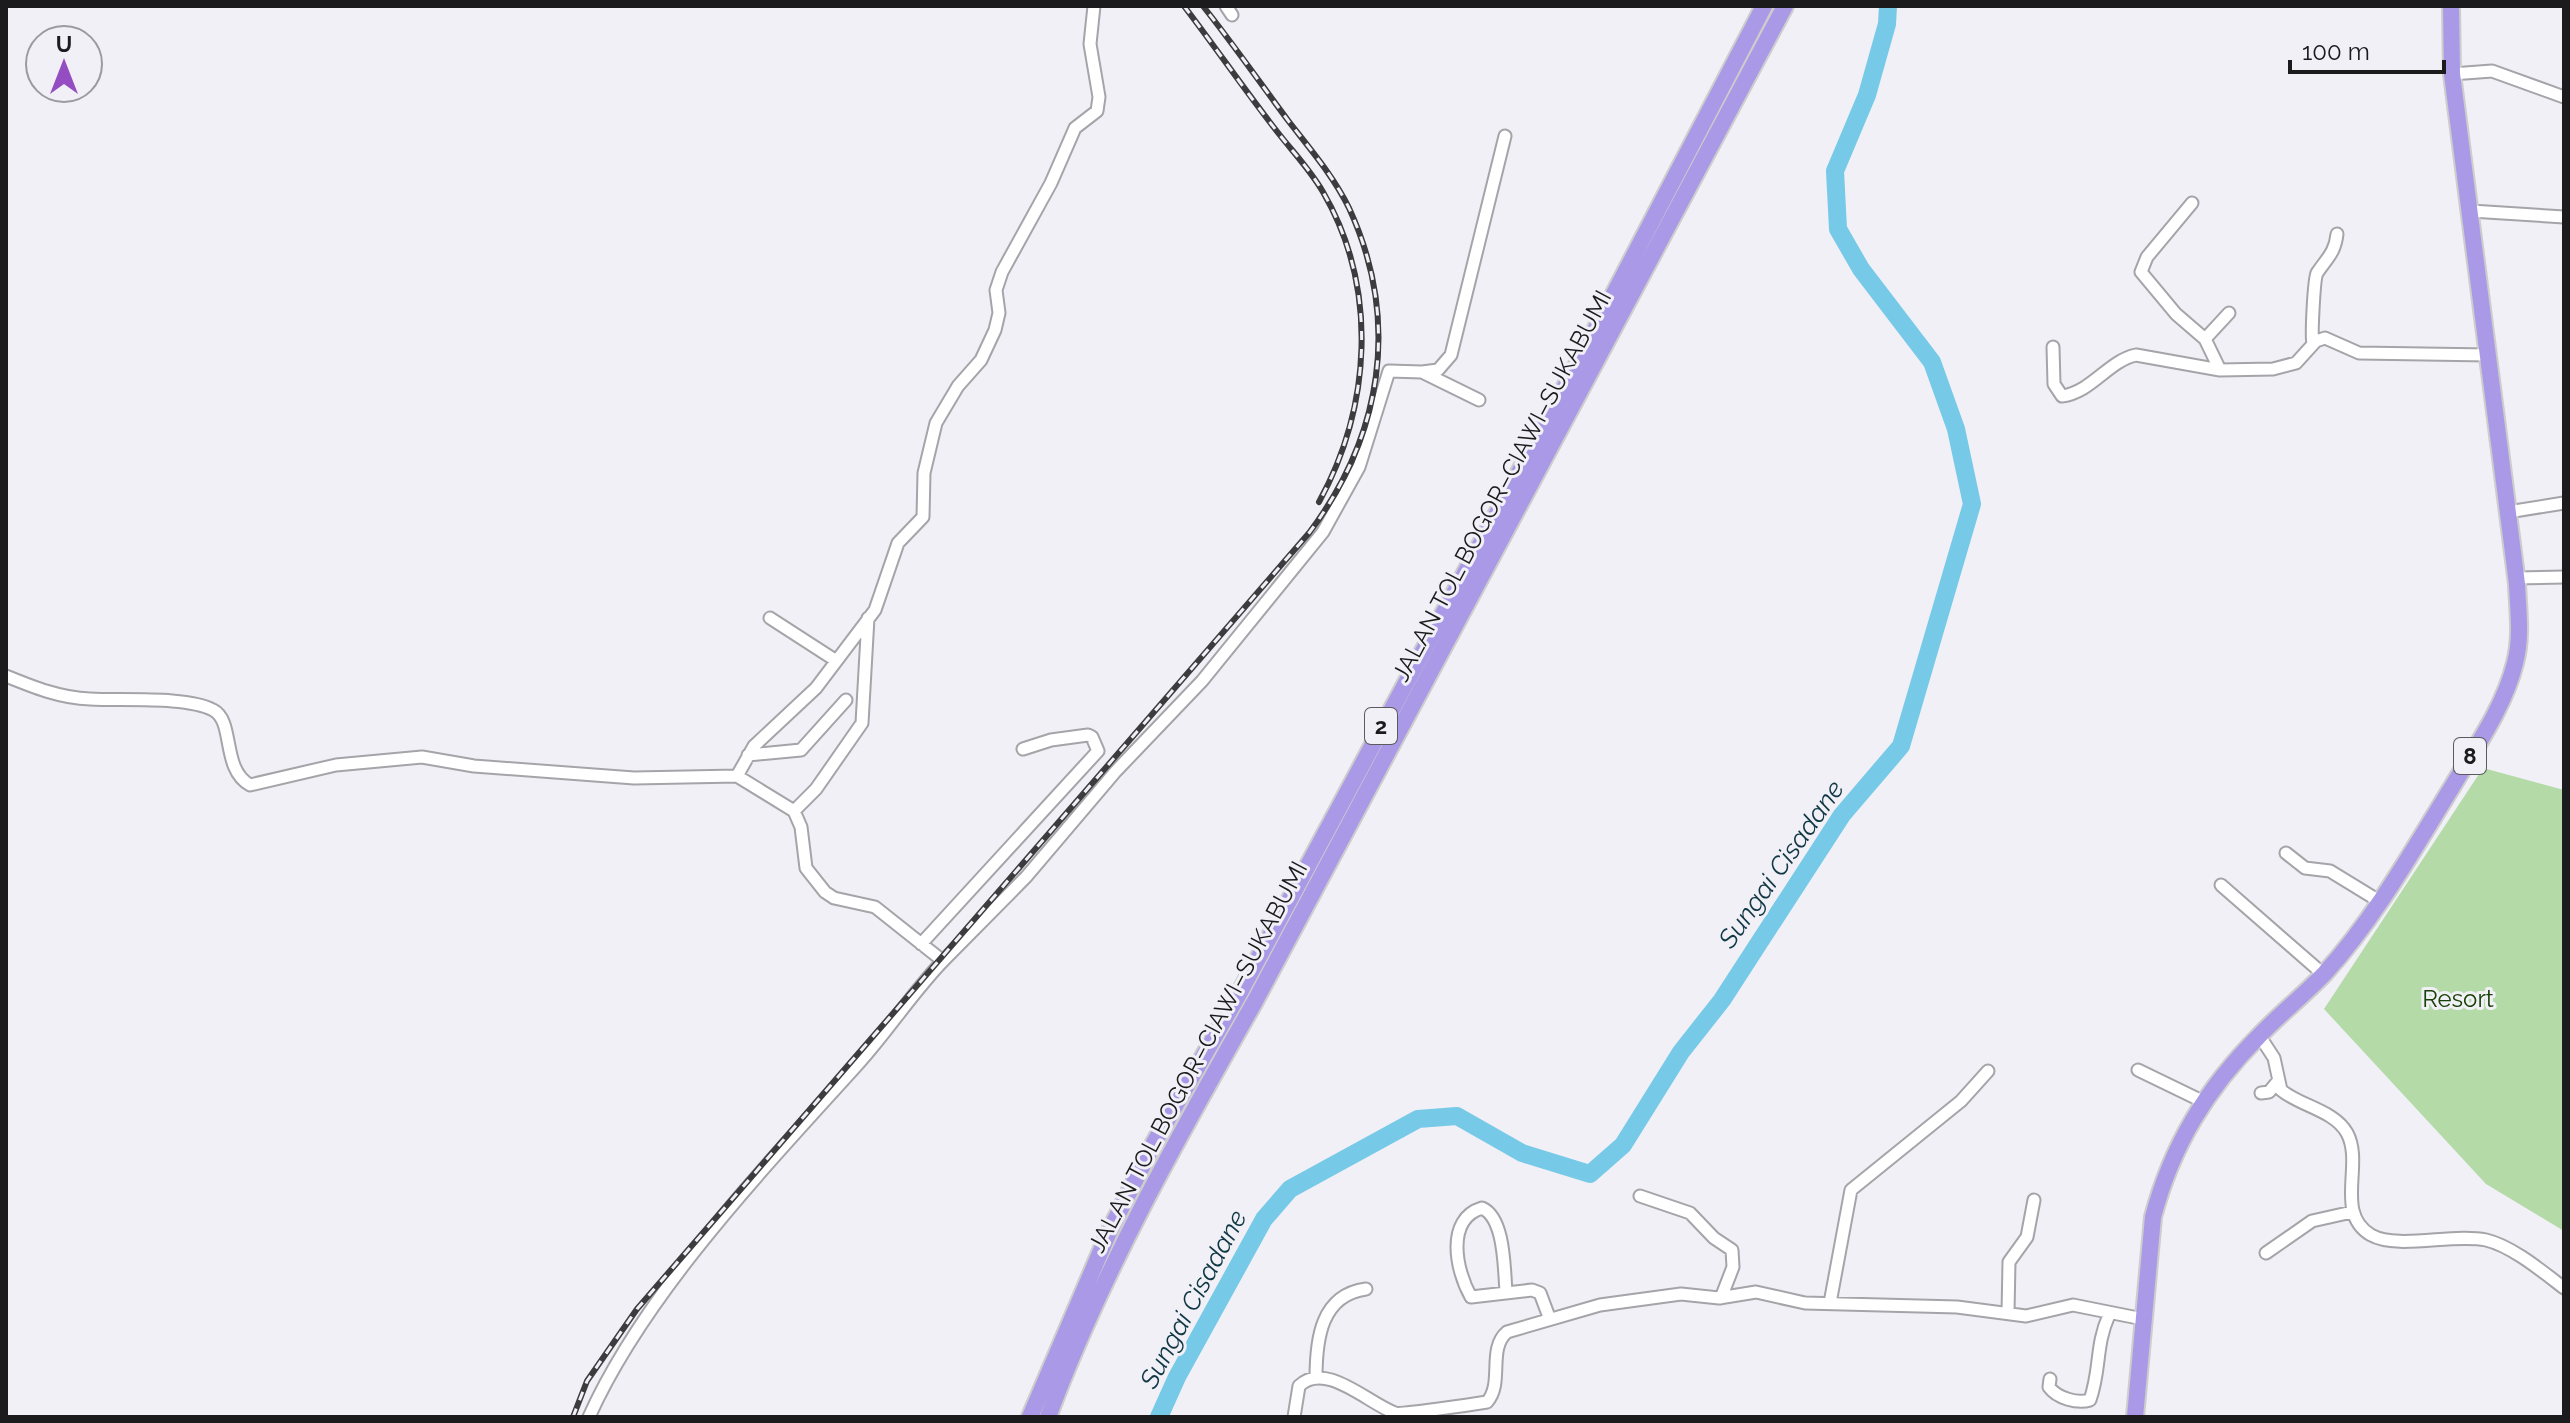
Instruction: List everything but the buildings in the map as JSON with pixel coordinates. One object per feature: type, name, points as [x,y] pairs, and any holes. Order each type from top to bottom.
[{"type":"highway","name":"JALAN TOL BOGOR–CIAWI–SUKABUMI","points":[[1030,1417],[1109,1232],[1154,1143],[1239,994],[1580,359],[1764,6]]},
{"type":"highway","name":"JALAN TOL BOGOR–CIAWI–SUKABUMI","points":[[1048,1417],[1125,1239],[1163,1165],[1254,1003],[1785,6]]},
{"type":"highway","name":"8","points":[[2135,1417],[2150,1240],[2161,1186],[2202,1101],[2259,1035],[2323,974],[2379,901],[2420,839],[2500,704],[2519,643],[2516,578],[2452,74],[2451,6]]},
{"type":"street","points":[[737,776],[748,755],[768,730],[821,682],[868,618],[882,598],[898,543],[925,513],[924,473],[936,423],[958,386],[981,360],[997,327],[996,290],[1005,264],[1051,183],[1075,128],[1097,111],[1099,97],[1090,44],[1094,6]]},
{"type":"street","points":[[2452,74],[2492,71],[2564,97]]},
{"type":"street","points":[[589,1417],[648,1315],[726,1215],[943,961],[1026,877],[1116,771],[1210,673],[1323,532],[1346,495],[1366,450],[1386,374],[1400,369],[1422,372],[1438,370],[1451,355],[1505,136]]},
{"type":"street","points":[[2192,203],[2147,257],[2141,272],[2176,314],[2205,339],[2220,370]]},
{"type":"street","points":[[2471,211],[2564,217]]},
{"type":"street","points":[[2313,344],[2310,326],[2316,304],[2315,277],[2334,252],[2337,234]]},
{"type":"street","points":[[2205,339],[2229,313]]},
{"type":"street","points":[[2053,347],[2054,384],[2062,396],[2078,392],[2123,359],[2136,355],[2220,370],[2287,367],[2301,360],[2313,344],[2329,339],[2365,354],[2489,355]]},
{"type":"street","points":[[1422,372],[1479,400]]},
{"type":"street","points":[[2508,512],[2564,503]]},
{"type":"street","points":[[2516,578],[2564,577]]},
{"type":"street","points":[[770,618],[835,660]]},
{"type":"street","points":[[794,811],[816,789],[862,723],[868,618]]},
{"type":"street","points":[[6,676],[65,696],[164,702],[215,710],[222,719],[235,769],[250,785],[336,765],[422,757],[474,766],[634,778],[737,776],[794,811],[801,827],[806,868],[819,887],[834,898],[875,907],[943,961]]},
{"type":"street","points":[[748,755],[801,750],[846,700]]},
{"type":"street","points":[[921,944],[1098,751],[1088,735],[1051,740],[1023,749]]},
{"type":"street","points":[[2286,853],[2305,868],[2330,871],[2379,901]]},
{"type":"street","points":[[2221,885],[2323,974]]},
{"type":"street","points":[[2259,1035],[2274,1058],[2278,1081],[2284,1093],[2334,1120],[2348,1134],[2352,1212],[2366,1231],[2379,1238],[2454,1238],[2494,1243],[2564,1288]]},
{"type":"street","points":[[2138,1070],[2202,1101]]},
{"type":"street","points":[[1830,1303],[1851,1190],[1961,1101],[1988,1071]]},
{"type":"street","points":[[2261,1093],[2269,1092],[2278,1081]]},
{"type":"street","points":[[1640,1196],[1690,1213],[1714,1238],[1732,1250],[1733,1267],[1721,1298]]},
{"type":"street","points":[[2008,1313],[2009,1262],[2027,1237],[2034,1200]]},
{"type":"street","points":[[1506,1291],[1496,1226],[1489,1211],[1482,1208],[1473,1211],[1464,1219],[1458,1238],[1458,1262],[1471,1297],[1479,1299],[1525,1289],[1540,1293],[1549,1317]]},
{"type":"street","points":[[2266,1253],[2312,1221],[2352,1212]]},
{"type":"street","points":[[1316,1378],[1316,1353],[1332,1306],[1348,1292],[1366,1289]]},
{"type":"street","points":[[1294,1417],[1299,1386],[1316,1378],[1336,1382],[1400,1414],[1483,1403],[1492,1394],[1501,1337],[1549,1317],[1600,1305],[1668,1296],[1697,1294],[1721,1298],[1761,1292],[1798,1302],[1957,1307],[2032,1316],[2066,1305],[2143,1319]]},
{"type":"street","points":[[2050,1379],[2049,1387],[2057,1395],[2082,1402],[2090,1400],[2097,1374],[2099,1338],[2109,1315]]},
{"type":"green space","name":"Resort","points":[[2483,768],[2564,790],[2564,1231],[2486,1184],[2324,1009]]},
{"type":"waterway","name":"Sungai Cisadane","points":[[1159,1417],[1177,1377],[1264,1219],[1290,1189],[1418,1119],[1457,1116],[1522,1153],[1590,1174],[1623,1145],[1681,1052],[1722,1000],[1842,815],[1901,746],[1972,504],[1956,429],[1932,362],[1861,269],[1838,229],[1835,171],[1867,95],[1887,24],[1888,6]]},
{"type":"railway","points":[[1184,6],[1318,184],[1341,229],[1353,268],[1360,308],[1362,348],[1358,388],[1349,427],[1319,502]]},
{"type":"railway","points":[[573,1417],[587,1381],[637,1309],[1309,533],[1334,496],[1353,457],[1367,417],[1376,376],[1378,335],[1375,293],[1365,250],[1349,208],[1329,175],[1203,6]]}]
